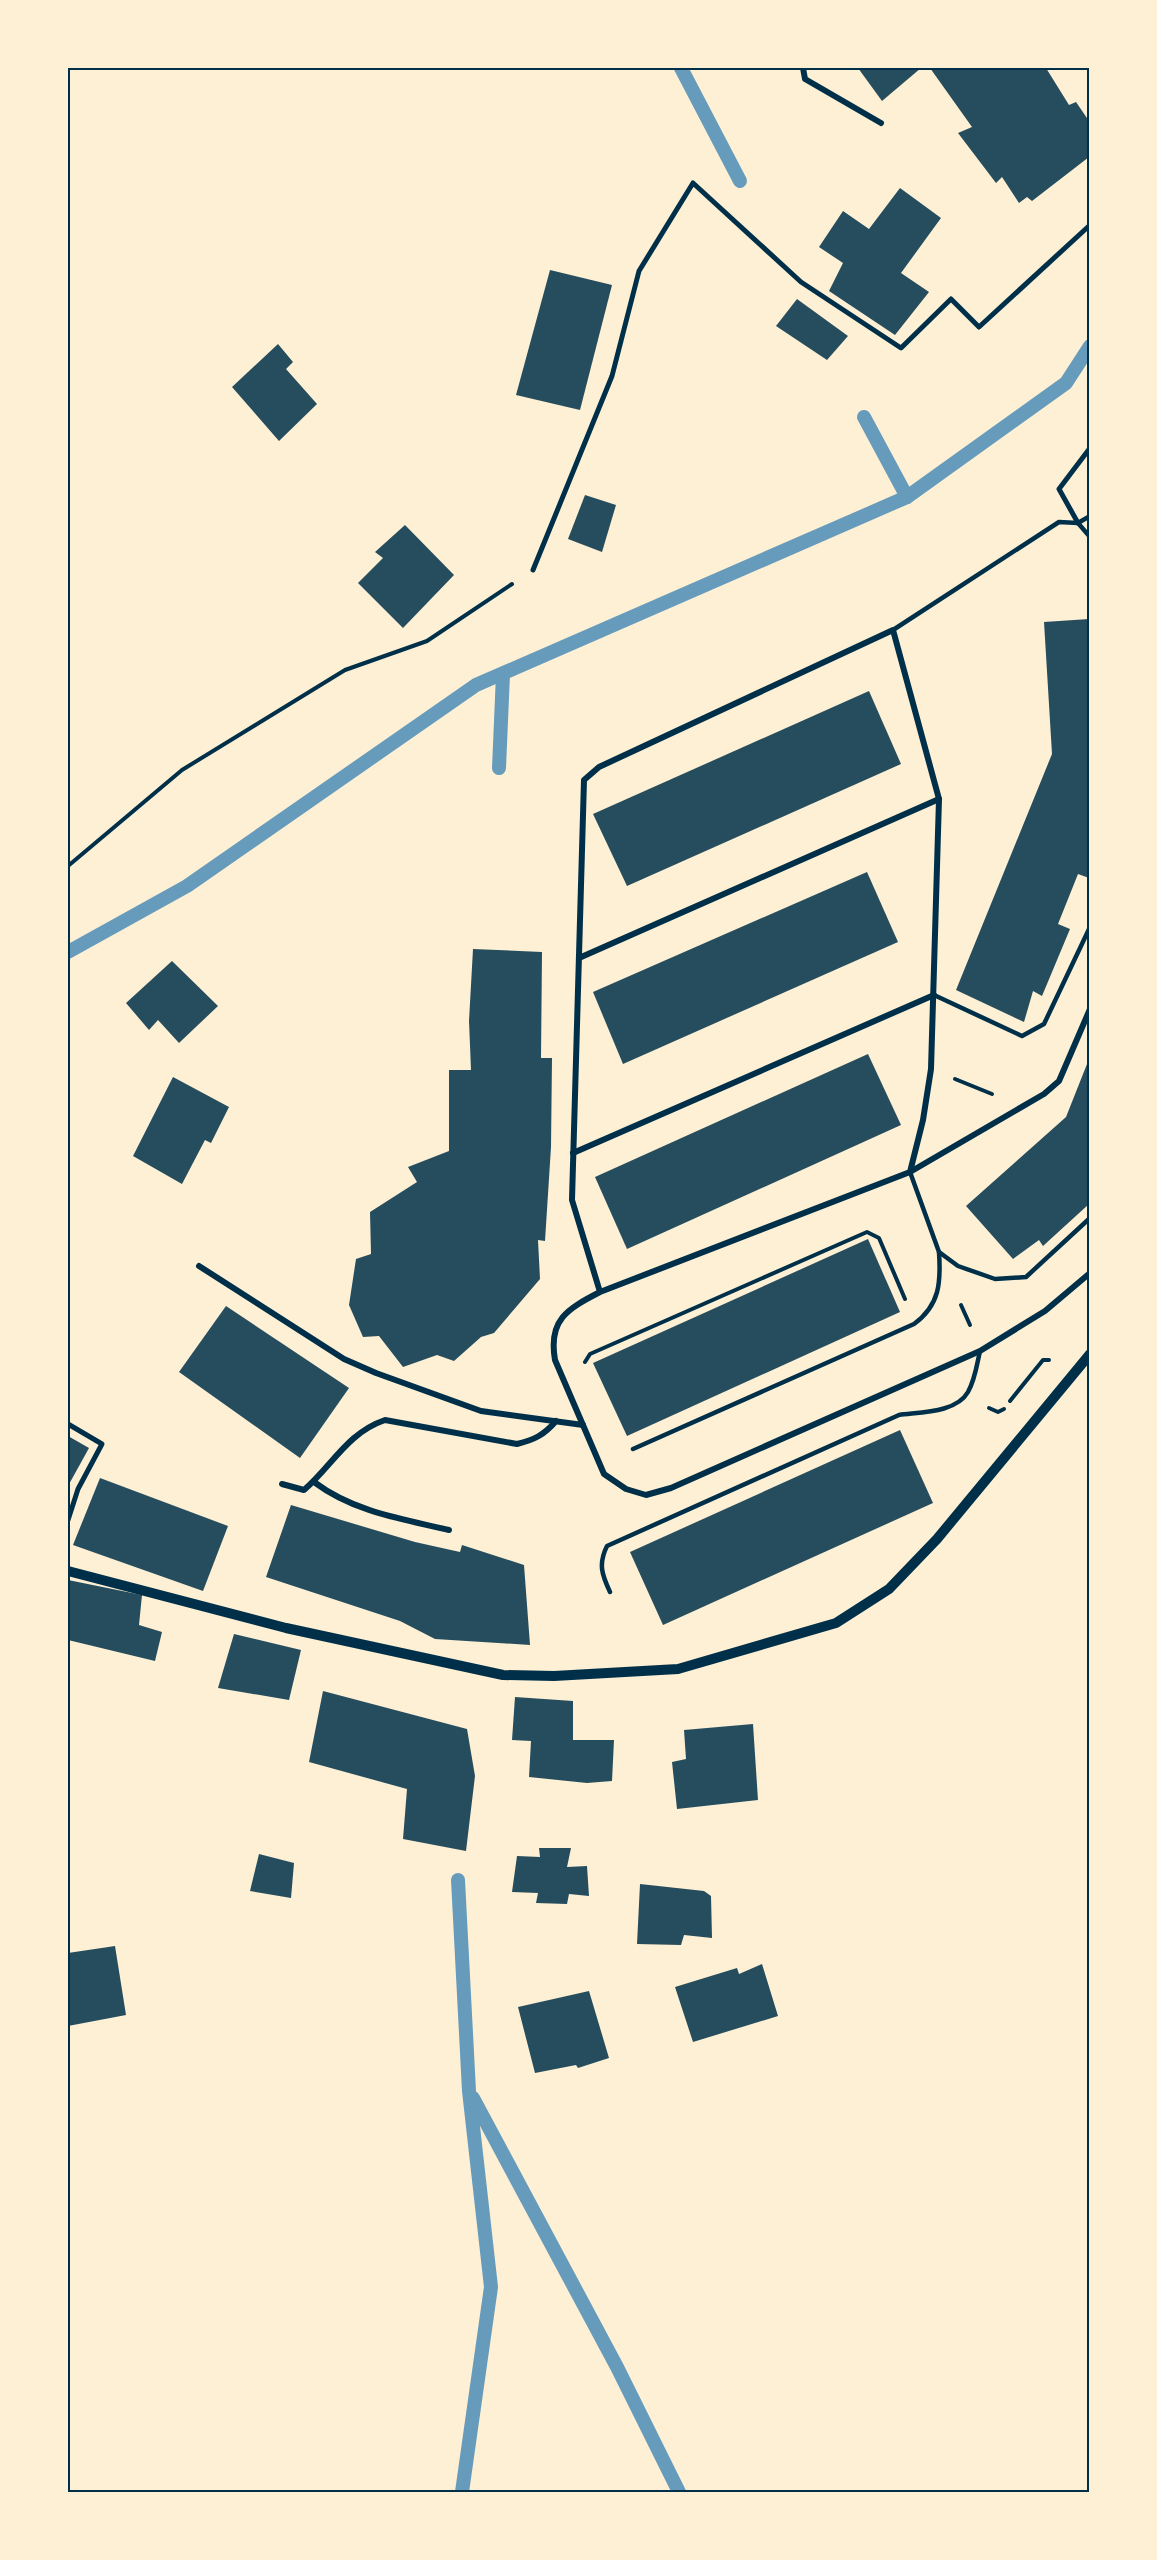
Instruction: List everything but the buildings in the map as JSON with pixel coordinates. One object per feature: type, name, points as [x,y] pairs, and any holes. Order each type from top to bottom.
[{"type":"street","points":[[803,68],[805,79],[881,123]]},
{"type":"street","points":[[533,570],[612,376],[639,271],[693,183],[801,282],[902,348],[951,299],[979,327],[1089,225]]},
{"type":"street","points":[[1078,523],[1059,489],[1089,448]]},
{"type":"street","points":[[600,1292],[572,1200],[584,780],[591,772],[893,630],[939,799],[931,1069],[923,1120],[910,1172]]},
{"type":"street","points":[[579,958],[939,799]]},
{"type":"street","points":[[573,1153],[934,995]]},
{"type":"street","points":[[1089,1009],[1059,1080],[1024,1107],[910,1172],[600,1292],[576,1304],[554,1328],[555,1360],[604,1474],[626,1490],[646,1495],[681,1483],[980,1351],[1045,1311],[1089,1273]]},
{"type":"street","points":[[198,1266],[354,1364],[472,1408],[583,1425]]},
{"type":"street","points":[[68,1571],[286,1628],[503,1675],[554,1676],[678,1669],[836,1623],[889,1589],[937,1539],[1075,1374],[1089,1354]]},
{"type":"street","points":[[282,1484],[304,1490],[314,1482],[335,1455],[372,1425],[385,1420],[517,1444],[545,1434],[556,1421]]},
{"type":"street","points":[[68,1424],[102,1444],[78,1489],[68,1520]]},
{"type":"street","points":[[314,1482],[333,1496],[375,1514],[450,1530]]},
{"type":"lane","points":[[893,630],[1059,522],[1078,523],[1089,516]]},
{"type":"lane","points":[[1078,523],[1089,537]]},
{"type":"lane","points":[[934,995],[1022,1036],[1031,1033],[1044,1024],[1089,927]]},
{"type":"lane","points":[[633,1449],[914,1324],[928,1314],[939,1292],[939,1252],[910,1172]]},
{"type":"lane","points":[[939,1252],[977,1274],[995,1279],[1026,1276],[1089,1218]]},
{"type":"lane","points":[[610,1592],[602,1573],[601,1559],[607,1546],[899,1415],[942,1409],[968,1393],[980,1351]]},
{"type":"path","points":[[68,866],[182,770],[345,670],[427,640],[533,570]]},
{"type":"path","points":[[931,1069],[1024,1107]]},
{"type":"path","points":[[584,1363],[590,1354],[867,1232],[879,1238],[914,1324]]},
{"type":"path","points":[[968,1393],[998,1412],[1004,1410],[1043,1360],[1053,1360],[1075,1374]]},
{"type":"waterway","points":[[681,68],[740,181]]},
{"type":"waterway","points":[[68,952],[187,886],[476,685],[907,497],[1066,383],[1090,346]]},
{"type":"waterway","points":[[864,417],[907,497]]},
{"type":"waterway","points":[[499,768],[503,674]]},
{"type":"waterway","points":[[458,1880],[469,2091],[491,2287],[462,2492]]},
{"type":"waterway","points":[[473,2098],[617,2367],[679,2492]]}]
